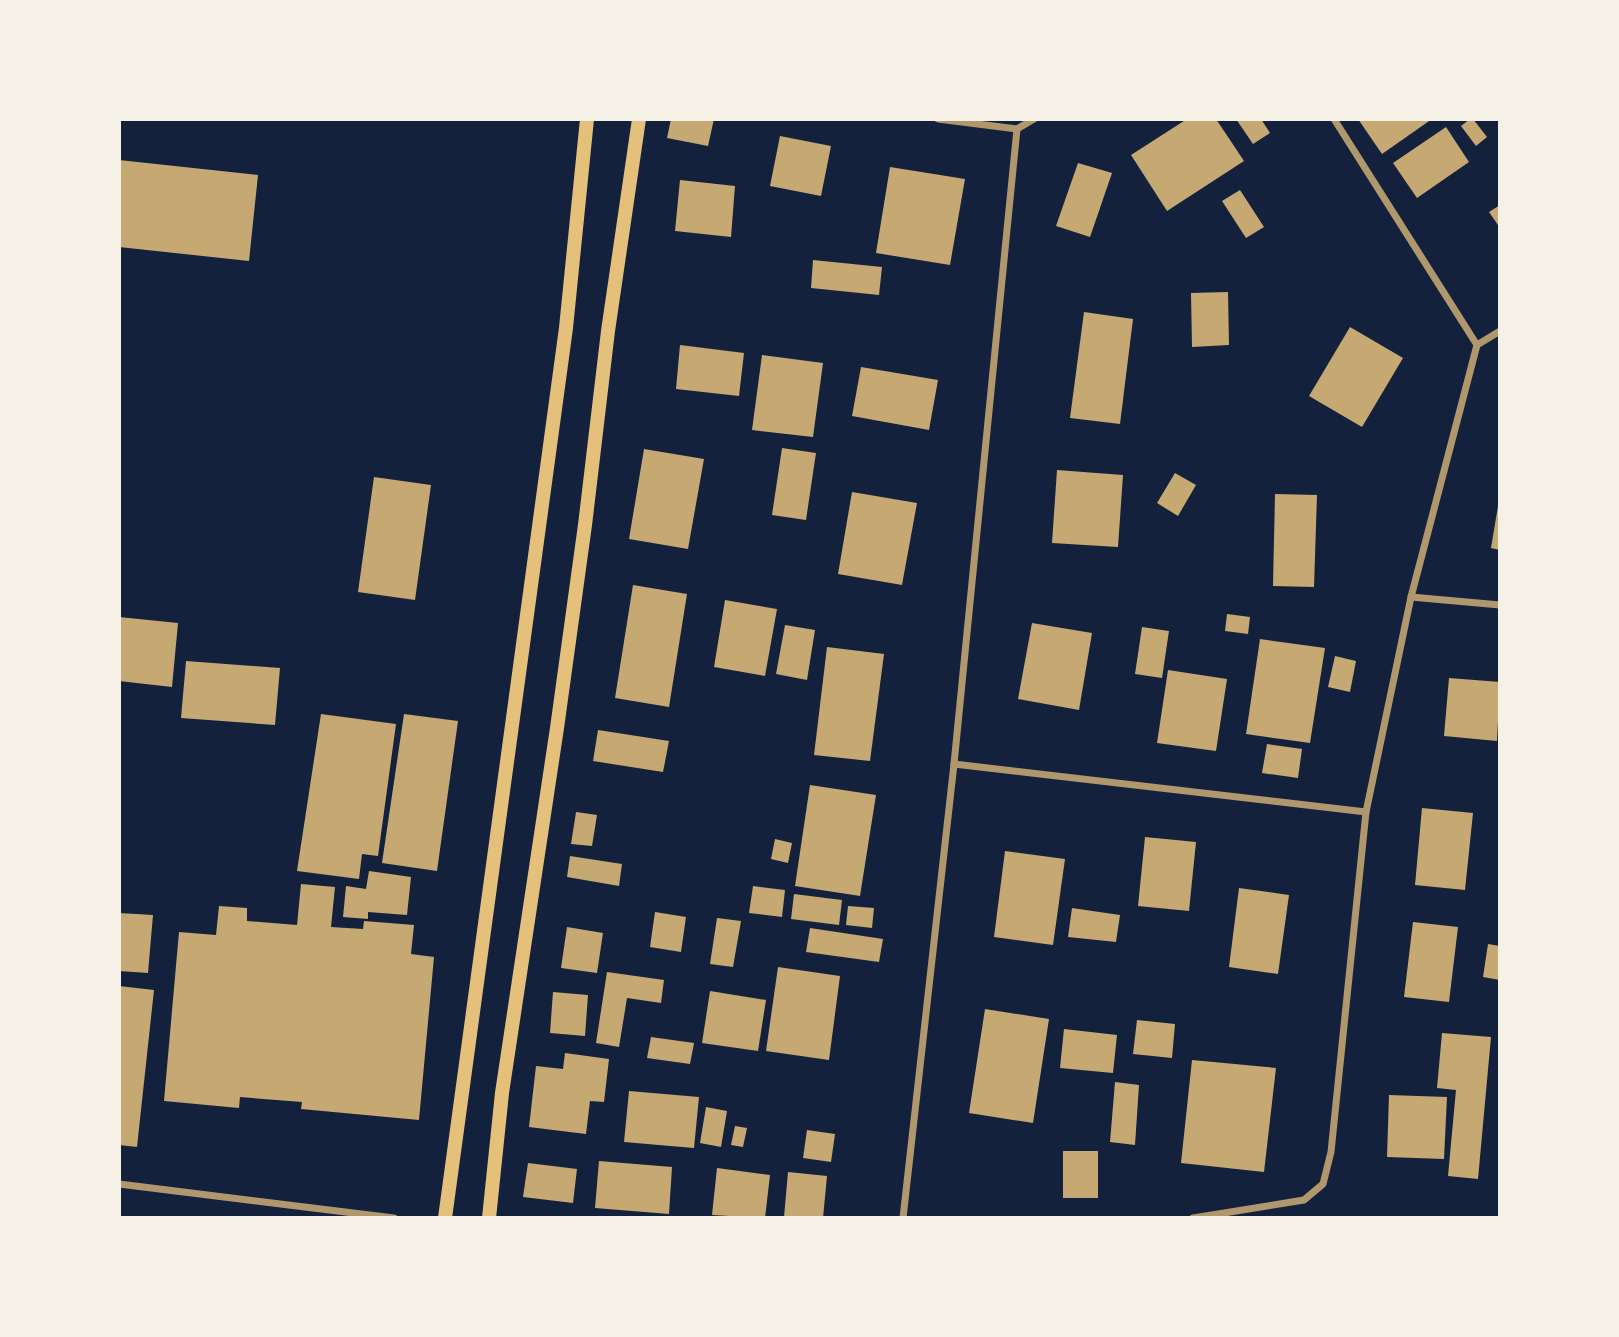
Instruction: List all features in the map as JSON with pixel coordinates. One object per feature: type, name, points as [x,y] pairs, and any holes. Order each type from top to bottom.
[{"type":"main road","points":[[444,1218],[566,328],[587,119]]},
{"type":"main road","points":[[489,1218],[502,1093],[585,526],[608,331],[639,119]]},
{"type":"street","points":[[938,119],[1017,129],[1034,119]]},
{"type":"street","points":[[1334,119],[1477,345]]},
{"type":"street","points":[[903,1218],[954,764],[1017,129]]},
{"type":"street","points":[[1193,1218],[1304,1200],[1323,1184],[1331,1152],[1366,812],[1410,597],[1477,345],[1500,331]]},
{"type":"street","points":[[1410,597],[1500,605]]},
{"type":"street","points":[[954,764],[1366,812]]},
{"type":"street","points":[[119,1184],[394,1218]]},
{"type":"building","points":[[671,119],[714,119],[708,146],[667,138]]},
{"type":"building","points":[[1187,119],[1216,119],[1244,161],[1167,211],[1131,155]]},
{"type":"building","points":[[1236,119],[1261,119],[1270,133],[1253,144]]},
{"type":"building","points":[[1358,119],[1432,119],[1382,154]]},
{"type":"building","points":[[1473,119],[1487,137],[1476,146],[1461,126]]},
{"type":"building","points":[[1446,127],[1469,162],[1417,198],[1393,163]]},
{"type":"building","points":[[780,136],[831,146],[821,196],[770,186]]},
{"type":"building","points":[[119,160],[258,175],[249,261],[119,247]]},
{"type":"building","points":[[1078,163],[1112,173],[1090,237],[1056,226]]},
{"type":"building","points":[[890,167],[965,179],[950,265],[876,253]]},
{"type":"building","points":[[680,180],[735,186],[731,237],[675,231]]},
{"type":"building","points":[[1240,190],[1264,227],[1246,238],[1222,201]]},
{"type":"building","points":[[1500,205],[1500,228],[1489,212]]},
{"type":"building","points":[[813,260],[882,267],[879,295],[811,288]]},
{"type":"building","points":[[1228,292],[1229,345],[1192,347],[1191,293]]},
{"type":"building","points":[[1084,312],[1133,319],[1120,424],[1070,418]]},
{"type":"building","points":[[1350,327],[1403,358],[1362,427],[1309,396]]},
{"type":"building","points":[[680,345],[744,353],[739,396],[676,389]]},
{"type":"building","points":[[762,355],[823,363],[813,437],[752,430]]},
{"type":"building","points":[[861,367],[938,380],[929,430],[852,416]]},
{"type":"building","points":[[782,448],[816,453],[806,520],[772,515]]},
{"type":"building","points":[[644,449],[704,459],[688,549],[629,539]]},
{"type":"building","points":[[1057,470],[1123,475],[1118,547],[1052,543]]},
{"type":"building","points":[[1175,473],[1196,485],[1178,516],[1157,503]]},
{"type":"building","points":[[374,477],[431,485],[415,600],[358,592]]},
{"type":"building","points":[[852,492],[917,503],[902,585],[838,574]]},
{"type":"building","points":[[1275,494],[1317,495],[1314,587],[1273,586]]},
{"type":"building","points":[[1500,500],[1500,550],[1491,548]]},
{"type":"building","points":[[633,585],[687,594],[669,707],[615,698]]},
{"type":"building","points":[[725,600],[777,609],[765,676],[714,667]]},
{"type":"building","points":[[1227,614],[1250,617],[1248,634],[1225,631]]},
{"type":"building","points":[[119,617],[178,623],[172,687],[119,681]]},
{"type":"building","points":[[1032,623],[1092,633],[1079,710],[1018,699]]},
{"type":"building","points":[[785,625],[815,630],[807,680],[776,674]]},
{"type":"building","points":[[1142,627],[1169,631],[1162,678],[1135,674]]},
{"type":"building","points":[[1260,639],[1325,648],[1310,743],[1246,734]]},
{"type":"building","points":[[827,647],[884,654],[870,761],[814,755]]},
{"type":"building","points":[[1335,656],[1356,661],[1350,692],[1328,687]]},
{"type":"building","points":[[186,661],[280,668],[275,725],[181,718]]},
{"type":"building","points":[[1168,670],[1227,679],[1216,751],[1157,743]]},
{"type":"building","points":[[1449,678],[1500,682],[1497,741],[1444,736]]},
{"type":"building","points":[[321,714],[396,724],[378,856],[362,854],[359,879],[297,871]]},
{"type":"building","points":[[404,714],[458,721],[437,871],[382,863]]},
{"type":"building","points":[[598,730],[669,741],[663,772],[593,761]]},
{"type":"building","points":[[1267,744],[1302,749],[1298,778],[1262,773]]},
{"type":"building","points":[[810,785],[876,795],[860,896],[795,886]]},
{"type":"building","points":[[1422,808],[1473,813],[1465,890],[1415,885]]},
{"type":"building","points":[[576,812],[597,815],[592,846],[571,844]]},
{"type":"building","points":[[1145,837],[1196,842],[1189,911],[1138,906]]},
{"type":"building","points":[[775,839],[792,843],[788,863],[771,859]]},
{"type":"building","points":[[1005,851],[1065,859],[1053,945],[994,937]]},
{"type":"building","points":[[570,856],[622,864],[619,886],[567,877]]},
{"type":"building","points":[[369,871],[411,877],[407,915],[368,912],[368,919],[343,917],[346,886],[366,889]]},
{"type":"building","points":[[301,884],[335,887],[331,927],[363,929],[364,921],[414,925],[411,954],[434,957],[419,1120],[301,1109],[302,1102],[240,1097],[239,1108],[164,1101],[179,932],[216,935],[219,906],[247,908],[247,921],[297,925]]},
{"type":"building","points":[[753,886],[785,890],[782,917],[749,913]]},
{"type":"building","points":[[1239,888],[1289,895],[1278,974],[1229,967]]},
{"type":"building","points":[[794,894],[842,900],[839,925],[791,919]]},
{"type":"building","points":[[848,906],[874,908],[872,928],[846,925]]},
{"type":"building","points":[[1072,908],[1120,915],[1116,942],[1068,937]]},
{"type":"building","points":[[655,912],[686,917],[681,952],[650,947]]},
{"type":"building","points":[[119,913],[153,915],[148,973],[119,971]]},
{"type":"building","points":[[717,918],[741,921],[733,967],[710,964]]},
{"type":"building","points":[[1413,922],[1458,927],[1449,1002],[1404,997]]},
{"type":"building","points":[[567,927],[603,933],[597,973],[561,968]]},
{"type":"building","points":[[810,928],[883,939],[879,962],[806,952]]},
{"type":"building","points":[[1488,944],[1500,946],[1500,980],[1483,977]]},
{"type":"building","points":[[778,967],[840,976],[829,1060],[766,1051]]},
{"type":"building","points":[[607,972],[664,980],[661,1003],[627,998],[619,1047],[596,1043]]},
{"type":"building","points":[[119,986],[154,990],[137,1147],[119,1145]]},
{"type":"building","points":[[710,991],[766,1000],[758,1051],[702,1043]]},
{"type":"building","points":[[553,992],[588,995],[585,1036],[550,1033]]},
{"type":"building","points":[[985,1009],[1049,1019],[1033,1123],[969,1113]]},
{"type":"building","points":[[1137,1020],[1175,1024],[1172,1058],[1133,1054]]},
{"type":"building","points":[[1064,1029],[1117,1035],[1113,1073],[1060,1068]]},
{"type":"building","points":[[1442,1033],[1491,1037],[1478,1179],[1448,1176],[1456,1090],[1437,1088]]},
{"type":"building","points":[[651,1037],[694,1043],[690,1064],[647,1058]]},
{"type":"building","points":[[565,1053],[609,1059],[604,1102],[590,1101],[586,1134],[529,1127],[536,1066],[563,1069]]},
{"type":"building","points":[[1192,1060],[1276,1068],[1264,1172],[1181,1163]]},
{"type":"building","points":[[1115,1082],[1139,1085],[1135,1145],[1110,1142]]},
{"type":"building","points":[[629,1091],[699,1097],[694,1148],[624,1142]]},
{"type":"building","points":[[1389,1095],[1447,1097],[1444,1159],[1387,1157]]},
{"type":"building","points":[[706,1107],[727,1111],[721,1147],[700,1143]]},
{"type":"building","points":[[735,1126],[747,1128],[743,1147],[731,1145]]},
{"type":"building","points":[[807,1130],[835,1134],[831,1162],[803,1158]]},
{"type":"building","points":[[1063,1151],[1098,1151],[1098,1198],[1063,1198]]},
{"type":"building","points":[[599,1161],[672,1167],[669,1214],[595,1208]]},
{"type":"building","points":[[528,1163],[577,1169],[573,1203],[523,1197]]},
{"type":"building","points":[[717,1168],[770,1175],[765,1218],[712,1215]]},
{"type":"building","points":[[788,1172],[827,1176],[823,1218],[784,1217]]}]
